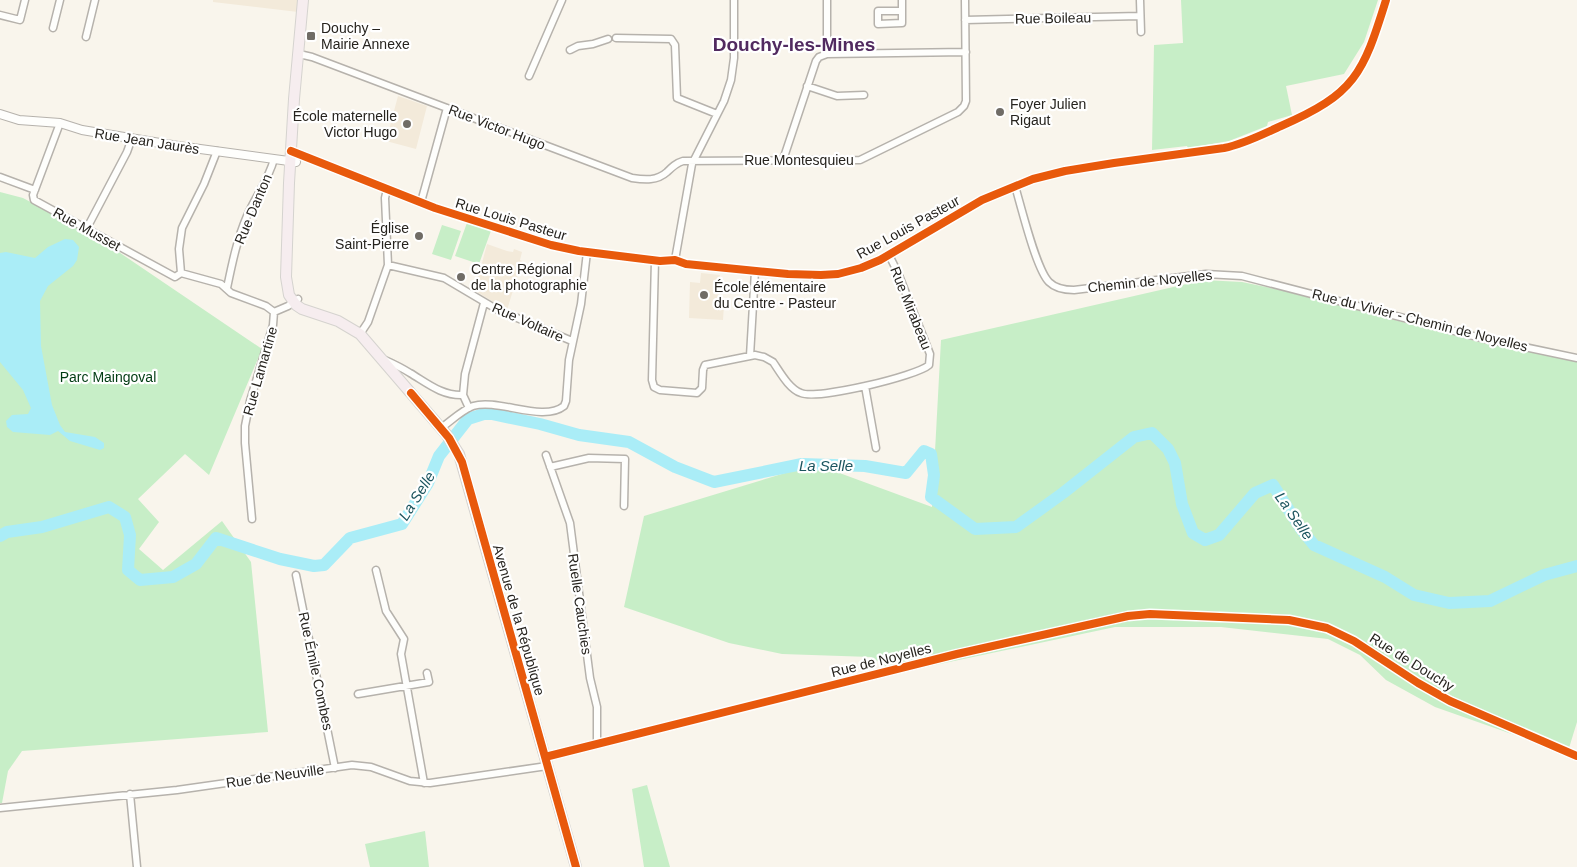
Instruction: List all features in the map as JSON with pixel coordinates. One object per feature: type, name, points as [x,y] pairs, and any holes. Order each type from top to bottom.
[{"type":"main road","points":[[296,301],[288,292],[286,277],[303,0]]},
{"type":"main road","points":[[301,54],[309,0]]},
{"type":"main road","name":"Avenue de la République","points":[[296,301],[302,309],[349,326],[360,334],[444,431],[462,462],[576,867]]},
{"type":"street","points":[[0,15],[20,20],[25,0]]},
{"type":"street","points":[[53,28],[60,0]]},
{"type":"street","points":[[86,36],[94,0]]},
{"type":"street","points":[[529,76],[562,0]]},
{"type":"street","points":[[675,260],[694,161],[728,90],[733,69],[734,0]]},
{"type":"street","points":[[827,0],[827,54]]},
{"type":"street","points":[[902,0],[902,11]]},
{"type":"street","name":"Rue Montesquieu","points":[[694,161],[863,159],[958,112],[966,101],[965,0]]},
{"type":"street","points":[[1140,0],[1141,32]]},
{"type":"street","name":"Rue Louis Pasteur","points":[[293,157],[550,245],[587,252],[656,260],[675,260],[686,264],[755,271],[815,275],[838,274],[861,268],[888,255],[982,200],[1015,186],[1065,171],[1235,146],[1309,114],[1340,93],[1357,74],[1370,50],[1386,0]]},
{"type":"street","name":"Rue Boileau","points":[[965,20],[1140,16]]},
{"type":"street","points":[[616,38],[669,38],[673,40],[676,45],[677,98],[717,114]]},
{"type":"street","points":[[570,50],[578,46],[608,39]]},
{"type":"street","points":[[783,160],[807,86],[819,57],[827,54],[966,52]]},
{"type":"street","name":"Rue Victor Hugo","points":[[301,54],[632,178],[657,178],[678,162],[694,161]]},
{"type":"street","points":[[807,86],[836,96],[864,95]]},
{"type":"street","points":[[421,202],[447,108]]},
{"type":"street","name":"Rue Jean Jaurès","points":[[0,114],[19,120],[60,123],[82,130],[217,152],[274,159],[293,157]]},
{"type":"street","points":[[0,177],[35,190],[60,123]]},
{"type":"street","points":[[87,228],[128,152],[132,138]]},
{"type":"street","points":[[217,152],[204,184],[182,228],[179,249],[181,273],[218,282],[231,293],[266,306],[274,312]]},
{"type":"street","name":"Rue Danton","points":[[227,288],[234,254],[245,222],[274,159]]},
{"type":"street","name":"Chemin de Noyelles","points":[[1015,186],[1040,266],[1048,282],[1057,288],[1064,289],[1206,274],[1235,275],[1264,281]]},
{"type":"street","points":[[360,334],[368,322],[388,265],[384,198],[387,189]]},
{"type":"street","name":"Rue Musset","points":[[35,190],[33,198],[36,202],[175,277],[181,273]]},
{"type":"street","points":[[444,431],[469,408],[475,406],[488,405],[535,411],[562,408],[566,402],[569,360],[580,304],[587,252]]},
{"type":"street","name":"Rue Mirabeau","points":[[865,386],[922,370],[928,367],[930,362],[930,354],[898,273],[888,255]]},
{"type":"street","points":[[656,260],[652,382],[654,387],[660,390],[700,392],[705,364],[750,356],[761,356],[770,360],[792,386],[802,394],[824,394],[865,386],[876,448]]},
{"type":"street","name":"Rue Voltaire","points":[[388,265],[440,277],[484,303],[572,342]]},
{"type":"street","points":[[750,356],[755,271]]},
{"type":"street","name":"Rue du Vivier - Chemin de Noyelles","points":[[1264,281],[1481,338],[1577,358]]},
{"type":"street","name":"Rue Lamartine","points":[[252,519],[245,444],[250,401],[273,325],[274,312],[296,301]]},
{"type":"street","points":[[469,408],[463,395],[467,369],[484,303]]},
{"type":"street","name":"Avenue de la République","points":[[382,359],[406,370],[433,388],[456,395],[463,395]]},
{"type":"street","name":"Ruelle Cauchies","points":[[546,455],[570,523],[590,678],[597,707],[597,744]]},
{"type":"street","points":[[550,466],[589,458],[625,459],[624,506]]},
{"type":"street","points":[[376,570],[386,611],[404,639],[401,654],[424,783]]},
{"type":"street","name":"Rue Émile Combes","points":[[296,575],[335,768]]},
{"type":"street","name":"Rue de Noyelles","points":[[546,761],[597,744],[957,654],[1128,616],[1150,614],[1226,617]]},
{"type":"street","name":"Rue de Douchy","points":[[1226,617],[1296,621],[1334,631],[1354,641],[1414,681],[1450,701],[1577,756]]},
{"type":"street","points":[[358,694],[429,682],[427,673]]},
{"type":"street","name":"Rue de Neuville","points":[[0,808],[177,790],[352,765],[367,766],[410,781],[424,783],[446,782],[546,761]]},
{"type":"street","points":[[130,794],[137,867]]},
{"type":"shaded area","points":[[213,0],[298,0],[298,12],[213,2]]},
{"type":"shaded area","name":"École maternelle Victor Hugo","points":[[398,96],[427,106],[416,149],[386,141]]},
{"type":"shaded area","points":[[487,244],[507,251],[513,252],[514,249],[522,252],[520,260],[522,261],[507,310],[472,289],[483,264]]},
{"type":"shaded area","name":"École élémentaire du Centre - Pasteur","points":[[701,273],[720,275],[719,304],[724,305],[723,320],[689,318],[690,282],[700,283]]},
{"type":"green space","points":[[1181,0],[1378,0],[1364,42],[1344,74],[1286,86],[1292,115],[1268,122],[1267,126],[1229,141],[1188,148],[1187,146],[1152,150],[1154,45],[1183,43]]},
{"type":"green space","name":"Parc Maingoval","points":[[0,192],[23,198],[98,238],[262,349],[209,475],[185,454],[138,499],[159,522],[139,549],[163,570],[222,521],[251,562],[268,732],[22,751],[8,771],[2,803],[0,803]]},
{"type":"green space","points":[[468,220],[492,228],[479,264],[455,256]]},
{"type":"green space","points":[[442,225],[461,231],[451,260],[432,254]]},
{"type":"green space","points":[[1204,280],[1242,282],[1280,290],[1483,343],[1541,353],[1577,355],[1577,722],[1569,748],[1530,731],[1526,739],[1435,707],[1386,680],[1360,655],[1328,639],[1221,627],[1115,627],[897,673],[871,657],[782,654],[729,643],[624,607],[644,516],[815,464],[932,507],[941,340]]},
{"type":"green space","points":[[647,785],[670,867],[644,867],[632,789]]},
{"type":"green space","points":[[425,831],[429,867],[370,867],[365,844]]},
{"type":"water","points":[[65,239],[73,240],[79,247],[77,260],[73,266],[48,286],[40,301],[41,346],[52,405],[60,425],[65,432],[95,437],[104,443],[104,448],[100,450],[70,441],[58,431],[50,435],[13,432],[7,427],[6,421],[12,415],[28,414],[31,408],[23,390],[0,362],[0,253],[6,252],[35,258],[48,247]]},
{"type":"waterway","name":"La Selle","points":[[0,536],[7,532],[42,527],[109,507],[125,517],[130,535],[128,570],[140,580],[173,577],[196,564],[216,538],[280,559],[314,566],[324,565],[350,538],[402,524],[428,483],[439,456],[468,419],[487,413],[540,424],[579,435],[629,442],[675,467],[714,482],[802,464],[865,466],[906,473],[924,451],[931,454],[934,475],[931,497],[975,529],[1016,527],[1134,437],[1152,433],[1168,449],[1175,463],[1182,504],[1193,533],[1205,540],[1219,535],[1255,493],[1273,485],[1301,529],[1314,545],[1385,577],[1414,595],[1449,603],[1490,601],[1544,575],[1577,566]]},
{"type":"cycle path","points":[[291,151],[435,208],[551,245],[579,251],[660,261],[675,260],[686,264],[788,274],[838,274],[861,268],[880,260],[982,200],[1033,179],[1065,171],[1114,163],[1224,148],[1239,144],[1306,114],[1341,92],[1353,79],[1370,46],[1386,0]]},
{"type":"cycle path","points":[[411,393],[449,438],[462,462],[576,867]]},
{"type":"cycle path","points":[[545,757],[957,654],[1128,616],[1150,614],[1289,620],[1327,628],[1354,641],[1418,683],[1450,701],[1577,756]]},
{"type":"place","name":"Douchy – Mairie Annexe","points":[[311,36]]},
{"type":"place","name":"Foyer Julien Rigaut","points":[[1000,112]]},
{"type":"place","name":"École maternelle Victor Hugo","points":[[407,124]]},
{"type":"place","name":"Église Saint-Pierre","points":[[419,236]]},
{"type":"place","name":"Centre Régional de la photographie","points":[[461,277]]},
{"type":"place","name":"École élémentaire du Centre - Pasteur","points":[[704,295]]},
{"type":"district","name":"Douchy-les-Mines","points":[[794,44]]}]
